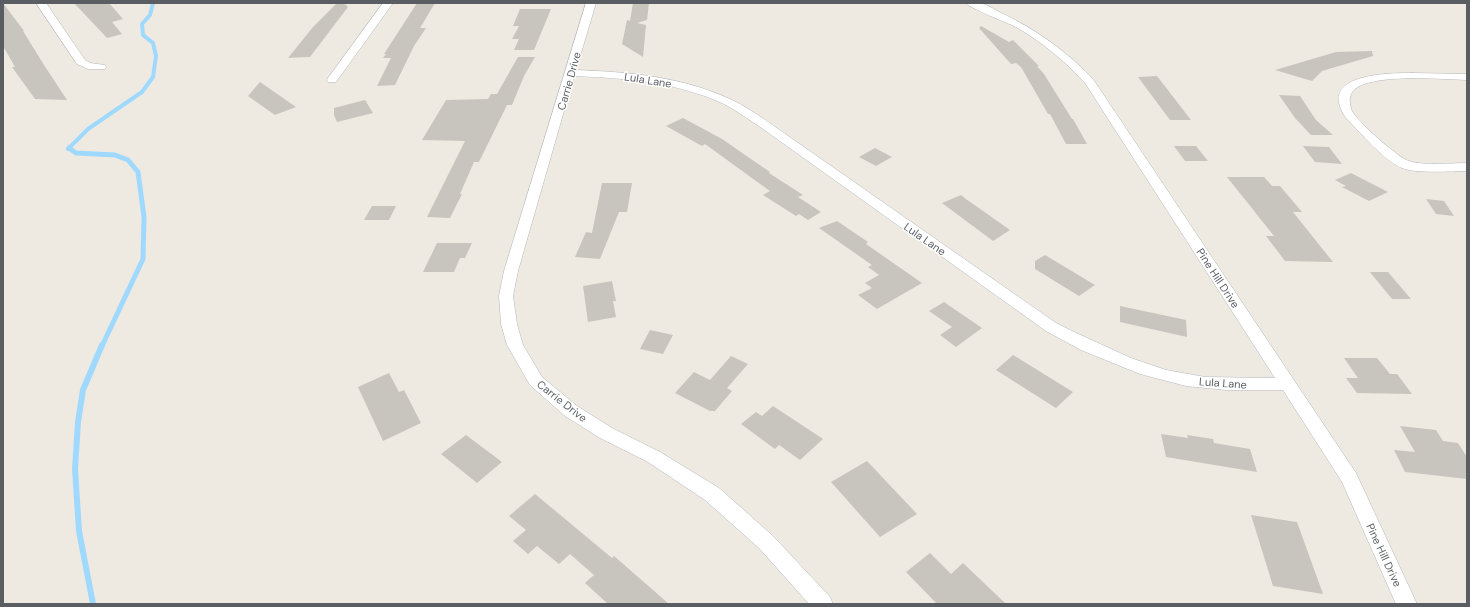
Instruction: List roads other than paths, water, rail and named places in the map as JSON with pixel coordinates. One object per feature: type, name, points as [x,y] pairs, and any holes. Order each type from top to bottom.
[{"type":"street","points":[[41,3],[80,62],[88,66],[102,67]]},
{"type":"street","points":[[332,80],[388,3]]},
{"type":"street","name":"Carrie Drive","points":[[591,3],[572,73],[511,271],[506,296],[509,324],[515,345],[536,381],[571,411],[600,429],[654,458],[712,494],[766,542],[823,604]]},
{"type":"street","name":"Pine Hill Drive","points":[[971,3],[995,13],[1040,37],[1072,63],[1089,82],[1349,478],[1406,604]]},
{"type":"street","name":"Lula Lane","points":[[572,73],[635,76],[672,83],[704,92],[728,102],[772,130],[1051,327],[1081,343],[1126,362],[1167,375],[1204,383],[1288,384]]},
{"type":"street","points":[[1467,77],[1376,78],[1360,81],[1351,87],[1344,96],[1343,101],[1345,109],[1350,116],[1398,161],[1414,166],[1467,167]]},
{"type":"waterway","points":[[69,148],[88,129],[142,92],[153,77],[156,56],[153,43],[143,35],[142,24],[150,15],[153,3]]},
{"type":"waterway","points":[[69,148],[76,153],[115,155],[128,160],[138,172],[144,217],[143,259],[102,346]]},
{"type":"waterway","points":[[93,604],[79,531],[75,469],[78,422],[83,390],[102,345]]}]
